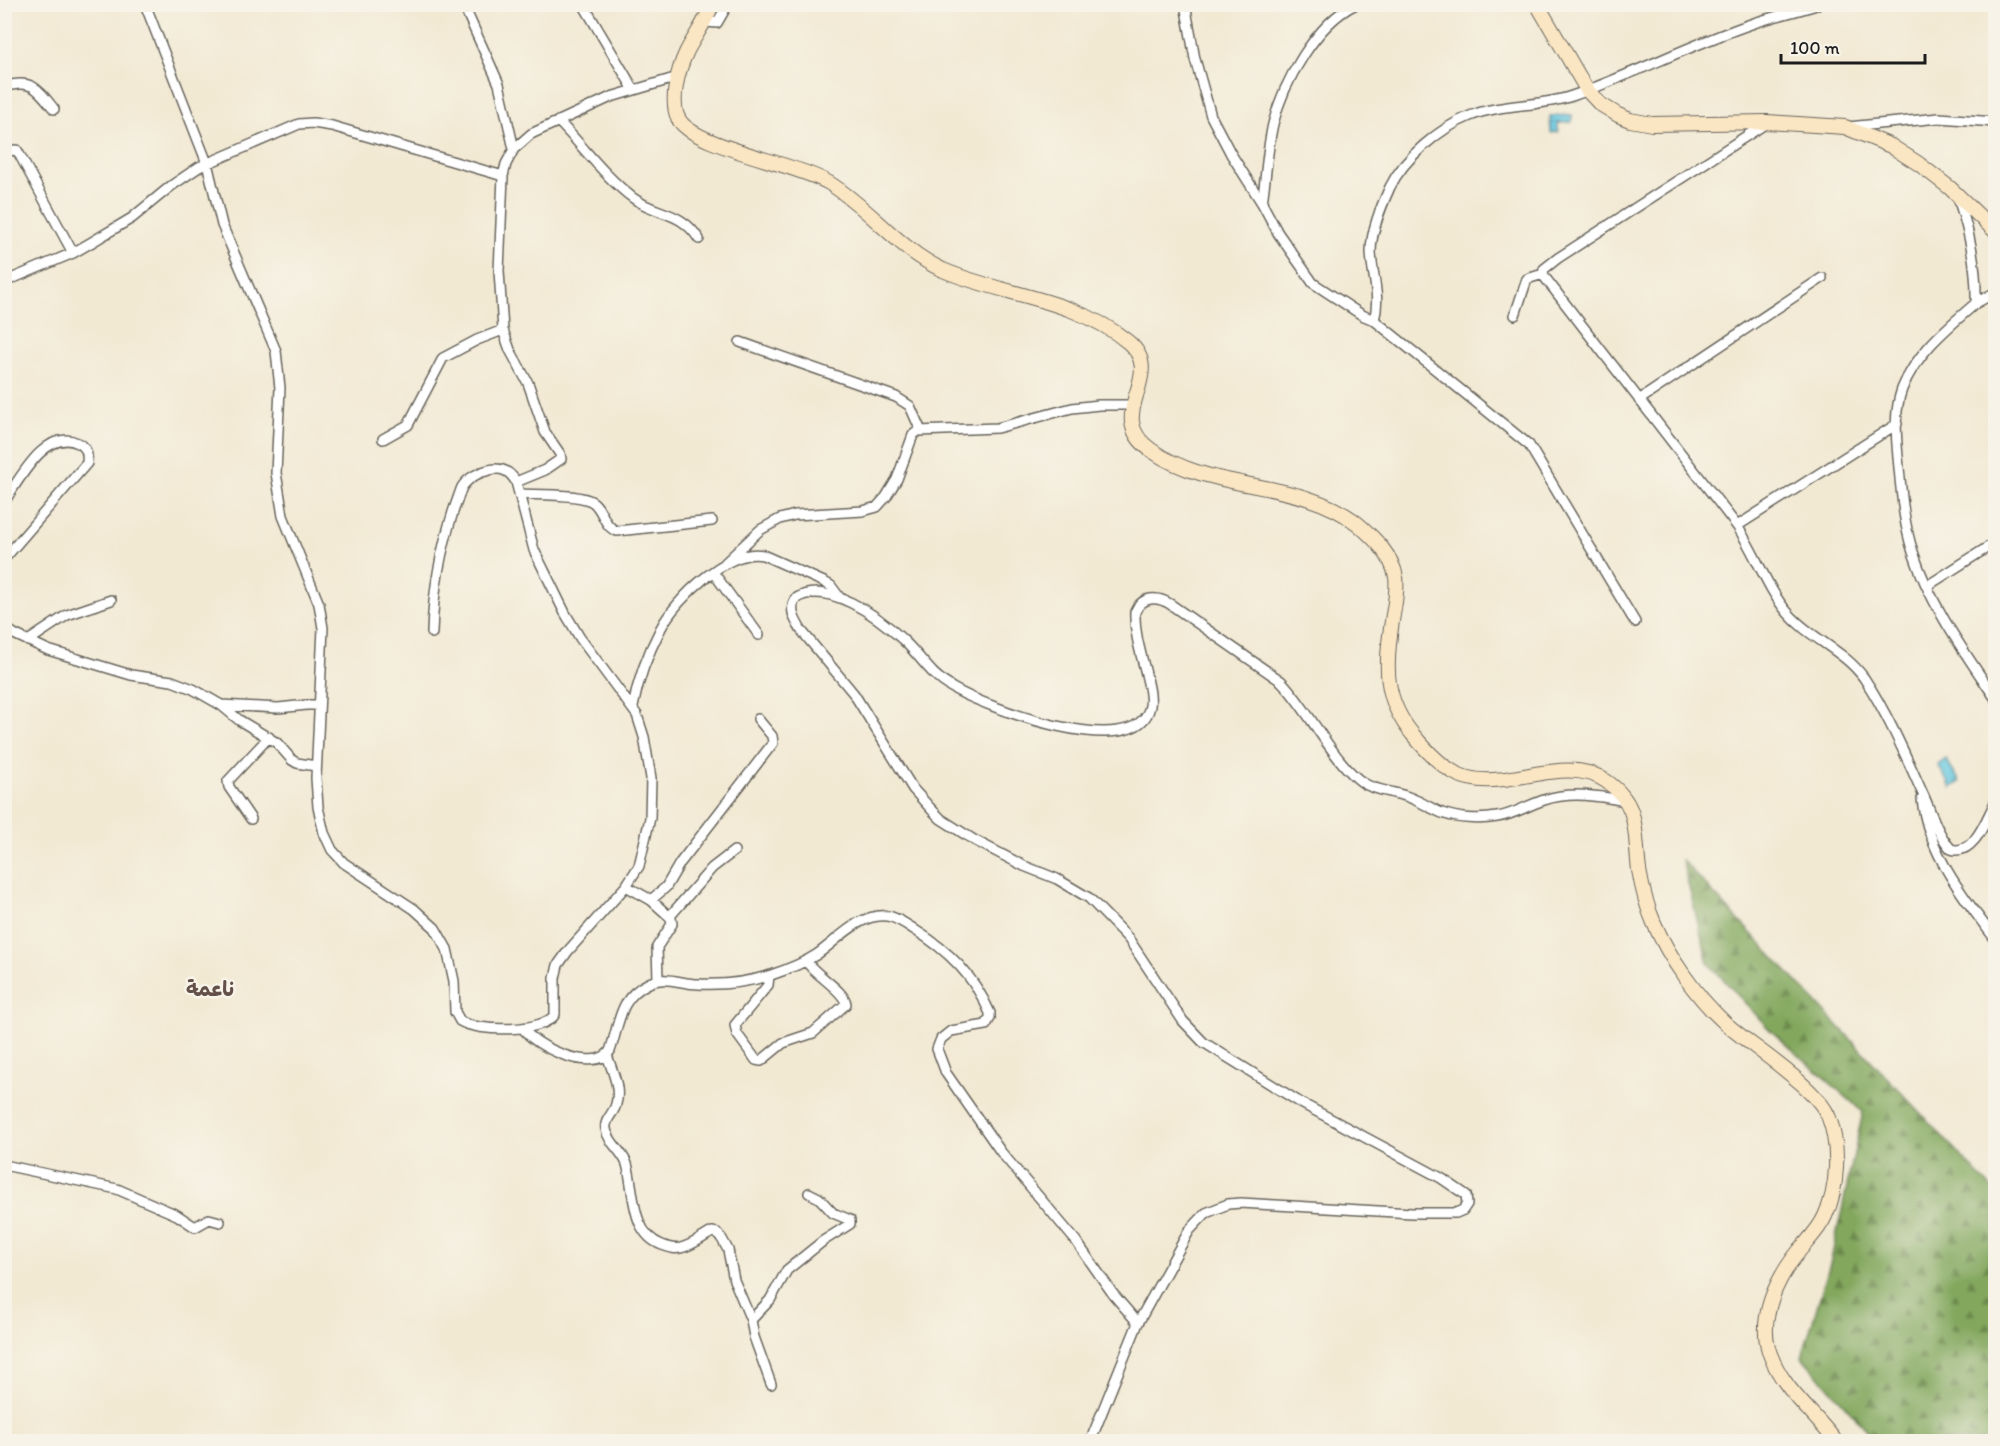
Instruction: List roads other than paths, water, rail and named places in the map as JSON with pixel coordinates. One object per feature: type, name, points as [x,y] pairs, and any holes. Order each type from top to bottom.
[{"type":"street","points":[[145,4],[207,163],[222,225],[276,351],[280,388],[277,490],[283,516],[321,613],[323,637],[316,766],[318,807],[324,833],[332,850],[344,862],[414,909],[435,928],[447,949],[454,981],[455,1012],[460,1021],[486,1028],[523,1028],[547,1022],[555,1014],[555,978],[558,965],[626,886],[642,859],[649,825],[651,798],[649,762],[644,736],[633,707],[580,639],[534,550],[516,482],[512,474],[506,470],[498,469],[476,475],[463,486],[450,522],[440,565],[433,606],[432,633]]},
{"type":"street","points":[[463,4],[499,84],[514,149]]},
{"type":"street","points":[[584,4],[634,90]]},
{"type":"street","points":[[712,4],[706,22],[687,50],[678,77],[676,96],[679,118],[685,126],[698,136],[714,143],[771,160],[823,180],[849,198],[921,258],[942,269],[1060,306],[1097,322],[1127,342],[1137,351],[1143,370],[1132,405],[1131,422],[1144,445],[1198,473],[1296,496],[1333,510],[1357,524],[1381,546],[1390,561],[1396,582],[1386,660],[1387,679],[1392,697],[1412,733],[1446,766],[1463,776],[1484,779],[1581,770],[1603,779],[1620,792],[1628,802],[1635,820],[1640,872],[1651,915],[1683,974],[1724,1023],[1813,1094],[1827,1112],[1831,1123],[1835,1167],[1829,1205],[1817,1231],[1780,1278],[1770,1304],[1766,1334],[1771,1357],[1786,1385],[1836,1442]]},
{"type":"street","points":[[706,22],[720,21],[728,4]]},
{"type":"street","points":[[1185,4],[1195,59],[1211,116],[1283,240],[1313,283],[1362,315],[1374,320],[1529,445],[1635,622]]},
{"type":"street","points":[[1262,203],[1272,129],[1288,85],[1304,56],[1322,33],[1343,12],[1356,4]]},
{"type":"street","points":[[1537,4],[1587,90],[1600,104],[1612,112],[1643,123],[1767,122],[1845,127],[1939,118],[1965,118],[1995,122]]},
{"type":"street","points":[[1374,320],[1377,302],[1371,254],[1375,229],[1390,188],[1402,169],[1431,140],[1470,116],[1557,100],[1751,24],[1819,4]]},
{"type":"street","points":[[516,482],[545,470],[561,459],[560,454],[544,432],[528,383],[510,350],[503,330],[499,271],[502,176],[506,164],[514,149],[524,139],[558,121],[611,97],[678,77]]},
{"type":"street","points":[[4,87],[19,84],[31,85],[54,109]]},
{"type":"street","points":[[558,121],[632,197],[650,209],[671,214],[688,226],[699,239]]},
{"type":"street","points":[[1515,315],[1527,279],[1543,274],[1547,266],[1558,258],[1767,122]]},
{"type":"street","points":[[4,282],[73,253],[132,218],[190,172],[207,163],[289,127],[306,123],[343,129],[502,176]]},
{"type":"street","points":[[1845,127],[1862,132],[1899,150],[1928,169],[1995,232]]},
{"type":"street","points":[[4,151],[17,150],[73,253]]},
{"type":"street","points":[[1957,195],[1973,252],[1976,303]]},
{"type":"street","points":[[1543,274],[1737,526],[1750,546],[1763,575],[1788,613],[1845,658],[1863,677],[1892,729],[1948,846],[1954,851],[1964,849],[1971,844],[1995,801]]},
{"type":"street","points":[[1639,400],[1822,278]]},
{"type":"street","points":[[1995,292],[1976,303],[1938,337],[1916,363],[1902,390],[1896,424],[1900,480],[1913,554],[1927,586],[1953,632],[1995,699]]},
{"type":"street","points":[[383,439],[408,425],[443,358],[477,340],[503,330]]},
{"type":"street","points":[[740,342],[896,397],[910,406],[921,431]]},
{"type":"street","points":[[633,707],[642,671],[665,622],[695,586],[725,563],[760,530],[780,519],[795,515],[863,511],[877,507],[897,479],[913,435],[918,431],[997,428],[1072,408],[1132,405]]},
{"type":"street","points":[[1737,526],[1896,424]]},
{"type":"street","points":[[4,502],[36,456],[51,444],[69,439],[82,444],[88,454],[87,463],[4,559]]},
{"type":"street","points":[[520,494],[588,498],[597,506],[607,525],[617,531],[712,521]]},
{"type":"street","points":[[1927,586],[1995,542]]},
{"type":"street","points":[[725,563],[756,554],[763,555],[824,582],[831,586],[840,598]]},
{"type":"street","points":[[714,572],[759,635]]},
{"type":"street","points":[[1090,1442],[1138,1323],[1189,1231],[1201,1218],[1216,1208],[1240,1203],[1344,1210],[1456,1213],[1463,1210],[1467,1204],[1466,1195],[1441,1178],[1301,1103],[1203,1042],[1183,1021],[1128,938],[1089,898],[1057,879],[1024,866],[974,840],[937,814],[913,789],[854,694],[795,620],[792,604],[795,599],[803,593],[813,592],[840,598],[869,614],[913,649],[935,675],[958,691],[988,706],[1044,724],[1103,731],[1132,726],[1142,719],[1150,707],[1135,612],[1142,602],[1159,598],[1281,681],[1348,769],[1370,786],[1414,799],[1443,814],[1466,818],[1500,817],[1537,802],[1563,796],[1628,802]]},
{"type":"street","points":[[28,641],[67,615],[111,600]]},
{"type":"street","points":[[4,627],[48,650],[131,675],[172,681],[193,688],[221,705],[239,720],[269,737],[297,764],[316,766]]},
{"type":"street","points":[[221,705],[278,708],[319,705]]},
{"type":"street","points":[[651,900],[666,887],[680,863],[773,743],[772,736],[758,719]]},
{"type":"street","points":[[251,819],[229,787],[228,781],[269,737]]},
{"type":"street","points":[[1921,791],[1926,820],[1945,867],[1995,940]]},
{"type":"street","points":[[670,916],[705,875],[734,851]]},
{"type":"street","points":[[626,886],[651,900],[670,916],[672,924],[657,947],[658,979]]},
{"type":"street","points":[[771,1384],[754,1337],[751,1320],[735,1280],[728,1250],[717,1233],[712,1232],[692,1244],[675,1249],[658,1244],[649,1238],[640,1225],[625,1160],[606,1129],[607,1120],[614,1111],[617,1099],[615,1077],[607,1055],[614,1040],[619,1016],[626,1002],[637,991],[658,979],[700,984],[753,980],[769,976],[806,961],[853,927],[881,916],[888,916],[908,925],[951,954],[974,981],[990,1018],[986,1025],[951,1031],[941,1039],[937,1049],[946,1073],[1001,1152],[1076,1241],[1113,1294],[1138,1323]]},
{"type":"street","points":[[769,976],[768,985],[735,1025],[737,1034],[756,1060],[761,1061],[783,1043],[813,1034],[846,1004],[845,997],[813,971],[806,961]]},
{"type":"street","points":[[523,1028],[532,1038],[568,1056],[591,1059],[607,1055]]},
{"type":"street","points":[[4,1165],[117,1189],[177,1215],[195,1227],[209,1220],[220,1222]]},
{"type":"street","points":[[751,1320],[770,1300],[787,1270],[823,1241],[850,1224],[850,1220],[833,1213],[819,1198],[809,1193]]},
{"type":"water","points":[[1572,115],[1572,122],[1558,123],[1558,132],[1551,133],[1550,116]]},
{"type":"water","points":[[1946,759],[1960,782],[1951,788],[1938,765]]},
{"type":"district","name":"ناعمة","points":[[211,988]]}]
